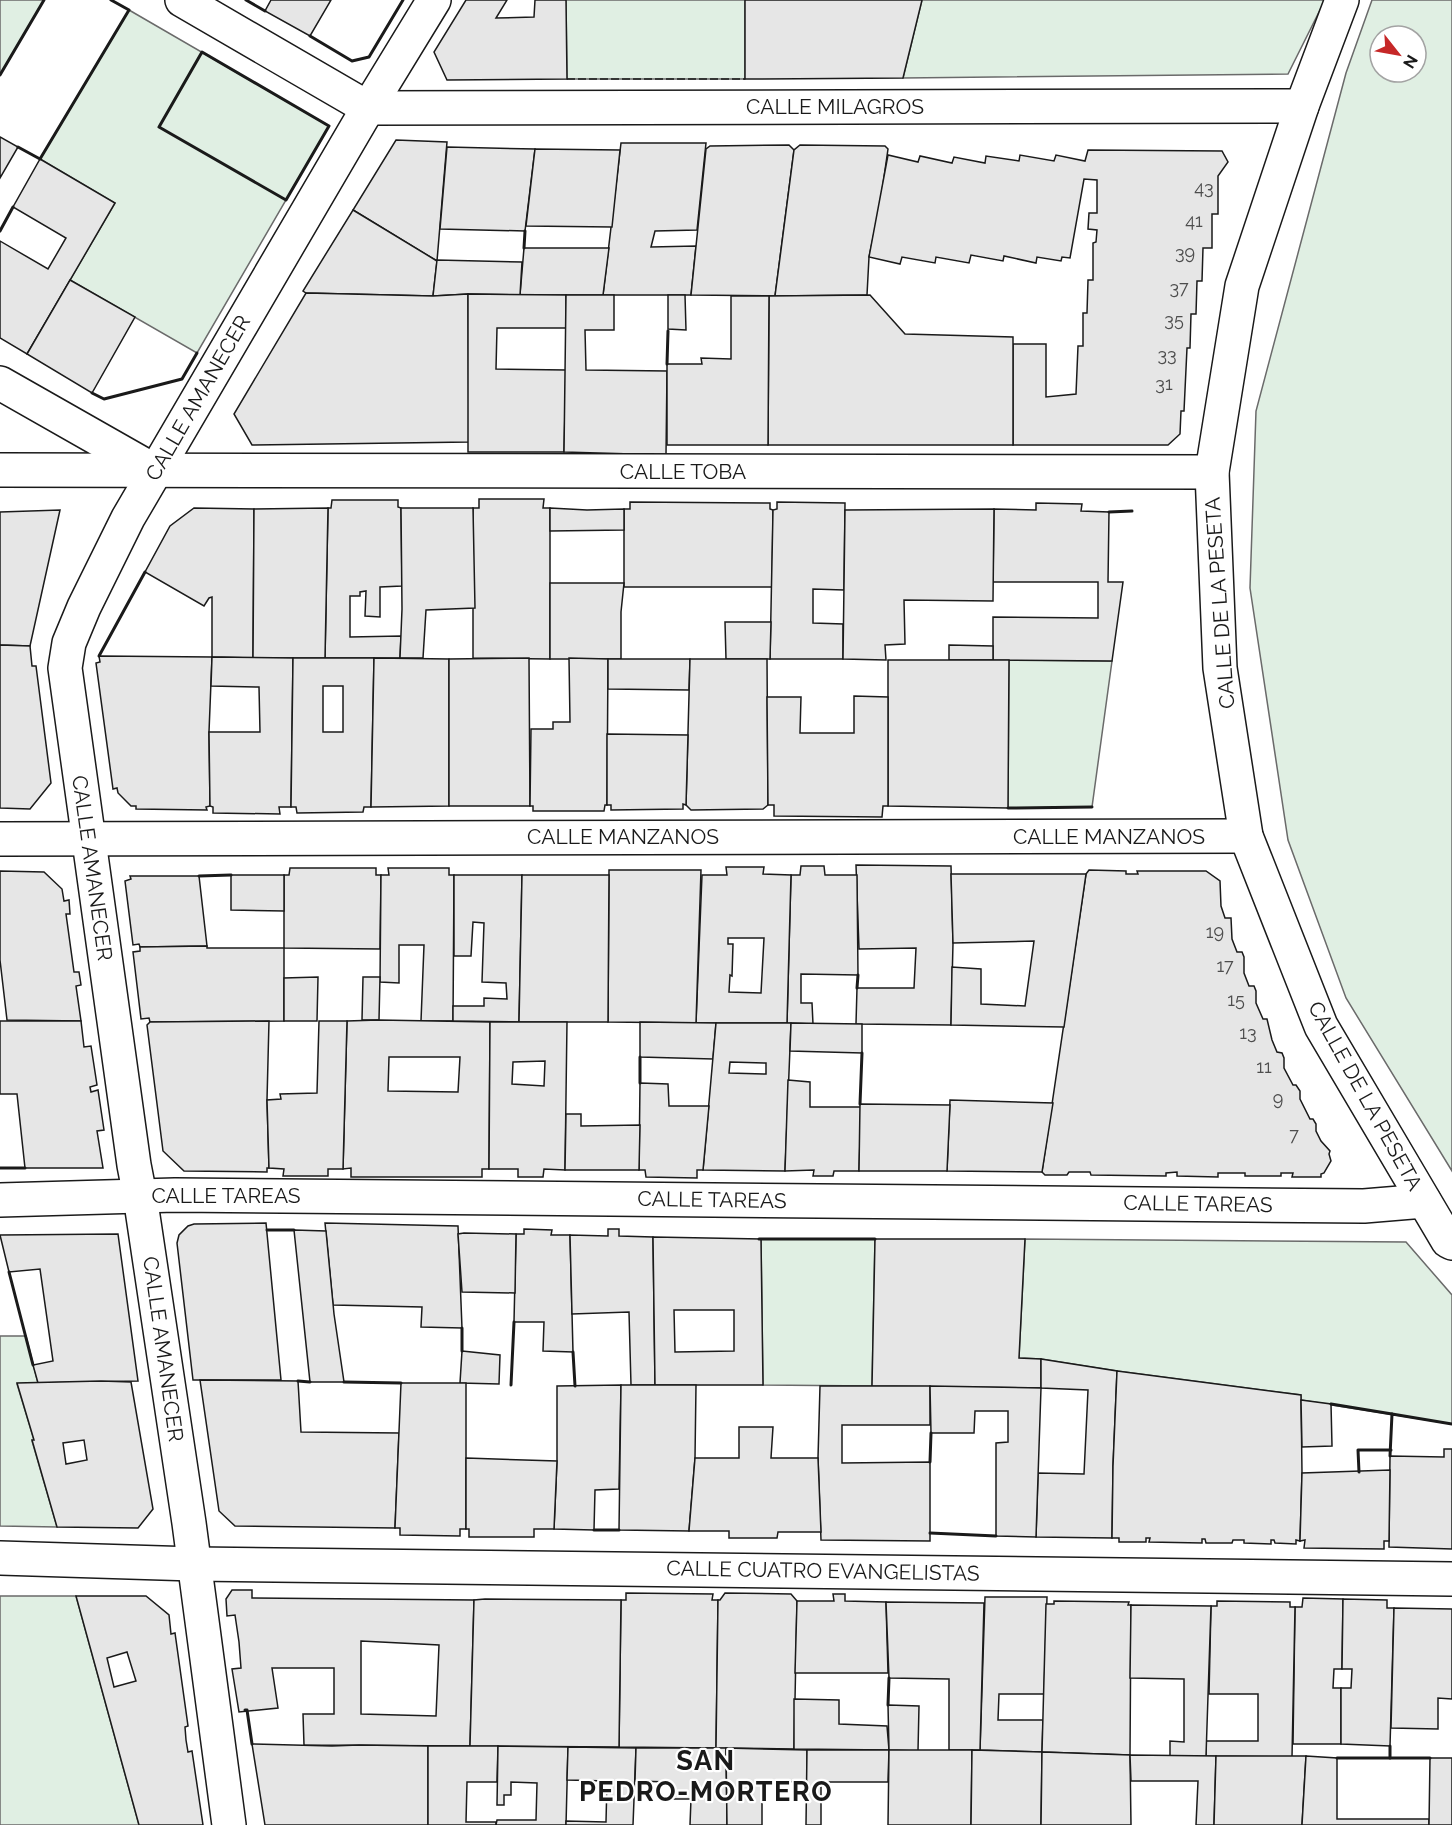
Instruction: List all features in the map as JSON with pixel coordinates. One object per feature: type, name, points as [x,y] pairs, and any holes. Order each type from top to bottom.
[{"type":"street","points":[[182,0],[368,108]]},
{"type":"street","name":"CALLE AMANECER","points":[[229,1825],[194,1564],[134,1165],[65,668],[69,643],[84,607],[112,548],[154,470],[434,0]]},
{"type":"street","name":"CALLE DE LA PESETA","points":[[1342,0],[1302,106],[1242,286],[1212,472],[1220,668],[1246,836],[1321,1026],[1450,1242]]},
{"type":"street","name":"CALLE MILAGROS","points":[[368,108],[1302,106]]},
{"type":"street","points":[[0,382],[154,470]]},
{"type":"street","name":"CALLE TOBA","points":[[0,470],[1212,472]]},
{"type":"street","name":"CALLE MANZANOS","points":[[0,838],[1246,836]]},
{"type":"street","name":"CALLE TAREAS","points":[[0,1200],[175,1195],[1364,1206],[1424,1201]]},
{"type":"street","name":"CALLE CUATRO EVANGELISTAS","points":[[0,1558],[194,1564],[1452,1579]]},
{"type":"green space","points":[[0,0],[44,0],[0,75]]},
{"type":"green space","points":[[566,0],[745,0],[745,79],[567,79]]},
{"type":"green space","points":[[922,0],[1325,0],[1288,74],[903,78]]},
{"type":"green space","points":[[1372,0],[1452,0],[1452,1171],[1346,998],[1288,840],[1250,588],[1256,411],[1346,73]]},
{"type":"green space","points":[[129,10],[329,126],[197,353],[70,280],[115,203],[40,159]]},
{"type":"green space","points":[[1009,660],[1112,661],[1092,807],[1008,808]]},
{"type":"green space","points":[[761,1239],[875,1239],[872,1386],[763,1385]]},
{"type":"green space","points":[[1025,1239],[1406,1242],[1452,1295],[1452,1424],[1301,1400],[1301,1395],[1041,1359],[1019,1358]]},
{"type":"green space","points":[[0,1336],[26,1336],[38,1383],[17,1384],[57,1527],[0,1526]]},
{"type":"green space","points":[[0,1596],[76,1596],[139,1825],[0,1825]]},
{"type":"building","points":[[271,0],[331,0],[310,36],[265,11]]},
{"type":"building","points":[[466,0],[507,0],[496,18],[534,17],[535,0],[566,0],[567,79],[447,80],[434,52]]},
{"type":"building","points":[[745,0],[922,0],[903,78],[745,79]]},
{"type":"building","points":[[0,137],[18,147],[0,178]]},
{"type":"building","points":[[396,140],[447,142],[437,261],[353,210]]},
{"type":"building","points":[[621,143],[706,143],[697,230],[655,231],[651,247],[696,246],[691,295],[603,295]]},
{"type":"building","points":[[789,145],[794,150],[775,296],[691,295],[706,149],[710,146]]},
{"type":"building","points":[[800,145],[885,146],[888,149],[880,205],[869,257],[867,295],[775,296],[794,150]]},
{"type":"building","points":[[447,147],[535,149],[525,231],[440,229]]},
{"type":"building","points":[[535,149],[620,150],[612,227],[526,226]]},
{"type":"building","points":[[1088,150],[1222,151],[1228,162],[1218,176],[1218,214],[1212,214],[1212,248],[1203,248],[1202,281],[1197,281],[1196,314],[1191,314],[1190,348],[1187,348],[1184,411],[1181,411],[1180,434],[1168,445],[1013,445],[1013,344],[1046,344],[1046,397],[1076,394],[1078,346],[1083,346],[1083,313],[1087,313],[1088,280],[1093,280],[1093,243],[1096,242],[1097,230],[1088,229],[1089,213],[1097,213],[1097,180],[1084,179],[1070,258],[1062,257],[1061,261],[1037,257],[1036,263],[1004,256],[1003,261],[971,255],[969,263],[936,257],[935,263],[902,257],[900,264],[869,257],[888,155],[918,162],[920,156],[952,163],[954,157],[985,163],[986,156],[1019,161],[1020,155],[1054,161],[1056,155],[1085,161]]},
{"type":"building","points":[[40,159],[115,203],[27,354],[0,338],[0,241],[48,269],[66,238],[13,207]]},
{"type":"building","points":[[353,210],[437,261],[433,296],[306,293],[303,291]]},
{"type":"building","points":[[524,248],[609,248],[603,295],[520,295]]},
{"type":"building","points":[[437,260],[522,262],[520,295],[433,296]]},
{"type":"building","points":[[70,280],[135,317],[92,393],[27,354]]},
{"type":"building","points":[[306,293],[433,296],[468,294],[469,442],[252,445],[234,414]]},
{"type":"building","points":[[468,294],[566,295],[566,328],[497,328],[496,369],[566,370],[564,452],[468,452]]},
{"type":"building","points":[[566,295],[614,295],[614,330],[585,330],[586,370],[667,371],[666,455],[564,452]]},
{"type":"building","points":[[668,295],[685,295],[686,330],[668,329]]},
{"type":"building","points":[[870,295],[905,334],[1013,337],[1013,445],[768,445],[769,296]]},
{"type":"building","points":[[731,296],[769,296],[768,445],[667,445],[667,364],[702,364],[701,358],[731,359]]},
{"type":"building","points":[[479,499],[544,499],[543,508],[550,508],[550,659],[473,658],[473,508],[479,508]]},
{"type":"building","points":[[332,500],[398,500],[398,507],[401,508],[402,586],[380,587],[380,617],[365,616],[366,591],[360,592],[360,596],[350,596],[350,637],[401,636],[400,658],[325,658],[328,508],[331,508]]},
{"type":"building","points":[[630,502],[770,503],[770,509],[773,510],[772,587],[624,587],[624,509],[630,509]]},
{"type":"building","points":[[777,502],[845,503],[844,590],[813,589],[813,623],[843,624],[843,659],[770,659],[773,510],[777,509]]},
{"type":"building","points":[[1036,503],[1082,504],[1081,511],[1109,512],[1108,582],[1123,582],[1112,661],[993,660],[993,617],[1098,618],[1098,582],[993,582],[994,509],[1036,510]]},
{"type":"building","points":[[194,508],[254,509],[253,658],[212,657],[212,597],[204,606],[145,572],[170,526]]},
{"type":"building","points":[[328,508],[325,658],[253,658],[254,509]]},
{"type":"building","points":[[401,508],[473,508],[475,608],[426,610],[423,658],[400,658]]},
{"type":"building","points":[[550,508],[624,509],[624,530],[550,531]]},
{"type":"building","points":[[994,509],[993,601],[904,600],[905,644],[885,645],[886,660],[843,659],[845,510]]},
{"type":"building","points":[[60,510],[30,646],[0,645],[0,512]]},
{"type":"building","points":[[550,583],[624,583],[621,612],[621,659],[550,659]]},
{"type":"building","points":[[725,622],[771,622],[770,659],[726,659]]},
{"type":"building","points":[[0,645],[30,646],[32,666],[36,666],[51,783],[30,809],[0,808]]},
{"type":"building","points":[[949,645],[993,646],[993,660],[949,660]]},
{"type":"building","points":[[99,656],[212,657],[209,732],[210,806],[206,807],[207,810],[136,809],[136,806],[131,806],[118,793],[117,788],[113,789],[96,663],[100,662]]},
{"type":"building","points":[[212,657],[293,658],[291,807],[279,807],[280,814],[213,813],[213,807],[210,806],[209,732],[260,732],[259,687],[211,686]]},
{"type":"building","points":[[293,658],[374,658],[371,807],[364,807],[363,812],[297,813],[296,807],[291,807]],"holes":[[[323,686],[343,686],[343,732],[323,732]]]},
{"type":"building","points":[[374,658],[449,659],[449,806],[371,807]]},
{"type":"building","points":[[529,658],[530,806],[449,806],[449,659]]},
{"type":"building","points":[[569,658],[608,659],[607,805],[604,811],[533,811],[533,806],[530,806],[531,729],[553,729],[553,722],[570,722]]},
{"type":"building","points":[[608,659],[690,659],[689,690],[608,689]]},
{"type":"building","points":[[690,659],[767,659],[768,805],[763,809],[691,810],[686,805]]},
{"type":"building","points":[[888,660],[1009,660],[1008,808],[888,806]]},
{"type":"building","points":[[854,696],[888,697],[888,806],[883,806],[882,817],[774,816],[774,805],[768,805],[767,697],[801,697],[800,733],[854,733]]},
{"type":"building","points":[[607,734],[688,735],[686,805],[683,804],[683,809],[611,810],[611,805],[607,805]]},
{"type":"building","points":[[856,865],[951,866],[953,943],[951,1025],[856,1024],[857,988],[914,988],[916,948],[859,949]]},
{"type":"building","points":[[801,866],[824,866],[825,875],[857,875],[858,975],[801,974],[801,1003],[812,1003],[813,1024],[787,1023],[791,875],[800,875]]},
{"type":"building","points":[[726,867],[764,867],[763,874],[791,875],[787,1023],[696,1023],[702,875],[727,875]],"holes":[[[728,938],[764,938],[761,993],[729,992],[733,944],[728,944]]]},
{"type":"building","points":[[290,868],[376,868],[376,875],[381,875],[380,949],[284,948],[284,875],[289,875]]},
{"type":"building","points":[[388,868],[449,868],[449,875],[454,875],[453,1021],[421,1021],[424,945],[399,945],[399,983],[380,982],[381,875],[389,875]]},
{"type":"building","points":[[609,870],[701,870],[696,1023],[608,1022]]},
{"type":"building","points":[[1089,870],[1126,871],[1126,874],[1138,874],[1137,871],[1206,871],[1220,881],[1221,906],[1225,918],[1231,918],[1232,939],[1237,952],[1242,952],[1244,957],[1244,973],[1249,986],[1254,986],[1256,1003],[1263,1019],[1267,1019],[1277,1052],[1282,1053],[1284,1068],[1293,1085],[1296,1085],[1300,1091],[1300,1099],[1310,1119],[1313,1119],[1316,1124],[1316,1131],[1321,1141],[1330,1151],[1331,1161],[1321,1177],[1292,1177],[1293,1173],[1281,1173],[1281,1176],[1245,1176],[1245,1173],[1218,1173],[1218,1177],[1177,1176],[1177,1172],[1166,1173],[1166,1176],[1091,1175],[1090,1172],[1045,1175],[1042,1172],[1086,874]]},
{"type":"building","points":[[0,871],[44,872],[62,889],[64,901],[69,900],[70,914],[66,914],[74,972],[79,972],[81,985],[76,986],[81,1021],[7,1020],[0,960]]},
{"type":"building","points":[[951,874],[1086,874],[1064,1027],[951,1025],[952,967],[981,969],[981,1004],[1025,1006],[1034,941],[953,943]]},
{"type":"building","points":[[231,875],[284,875],[284,911],[231,910]]},
{"type":"building","points":[[454,875],[522,875],[519,1022],[453,1021],[453,1006],[484,1006],[484,998],[507,999],[506,983],[482,982],[484,923],[473,922],[471,956],[454,956]]},
{"type":"building","points":[[522,875],[609,875],[608,1022],[519,1022]]},
{"type":"building","points":[[130,876],[199,876],[207,946],[140,947],[139,944],[133,945],[125,881],[131,879]]},
{"type":"building","points":[[207,946],[207,948],[284,948],[284,1021],[150,1022],[149,1018],[141,1019],[133,952],[140,951],[140,947]]},
{"type":"building","points":[[318,977],[317,1021],[284,1021],[284,978]]},
{"type":"building","points":[[363,977],[380,977],[379,1020],[362,1020]]},
{"type":"building","points":[[0,1021],[81,1021],[84,1047],[91,1046],[97,1085],[90,1087],[91,1092],[98,1090],[104,1130],[97,1131],[103,1168],[25,1168],[17,1094],[0,1094]]},
{"type":"building","points":[[269,1021],[267,1100],[269,1168],[267,1172],[184,1171],[163,1151],[147,1025],[150,1022]]},
{"type":"building","points":[[319,1021],[347,1021],[343,1169],[328,1169],[328,1176],[283,1176],[284,1169],[269,1168],[267,1100],[281,1099],[280,1094],[317,1093]]},
{"type":"building","points":[[347,1021],[490,1022],[489,1169],[482,1169],[482,1177],[351,1177],[351,1168],[343,1169]],"holes":[[[389,1057],[460,1057],[458,1092],[388,1091]]]},
{"type":"building","points":[[490,1022],[567,1022],[565,1170],[544,1169],[543,1177],[518,1177],[518,1169],[489,1169]],"holes":[[[545,1061],[544,1086],[512,1084],[513,1062]]]},
{"type":"building","points":[[640,1022],[716,1023],[713,1059],[640,1057]]},
{"type":"building","points":[[716,1023],[791,1023],[785,1171],[703,1170]],"holes":[[[730,1062],[766,1063],[766,1074],[729,1073]]]},
{"type":"building","points":[[791,1023],[862,1024],[862,1053],[790,1051]]},
{"type":"building","points":[[788,1080],[810,1082],[810,1107],[861,1107],[859,1171],[834,1171],[833,1176],[813,1176],[814,1170],[785,1171]]},
{"type":"building","points":[[640,1083],[668,1084],[669,1106],[709,1106],[703,1170],[697,1170],[697,1178],[646,1177],[645,1170],[639,1170]]},
{"type":"building","points":[[950,1100],[1053,1103],[1042,1172],[947,1171]]},
{"type":"building","points":[[860,1104],[950,1105],[947,1171],[859,1171]]},
{"type":"building","points":[[566,1114],[581,1114],[581,1126],[640,1125],[639,1170],[565,1170]]},
{"type":"building","points":[[266,1223],[281,1380],[193,1380],[177,1243],[179,1235],[188,1226],[194,1224]]},
{"type":"building","points":[[325,1223],[458,1226],[462,1328],[421,1327],[422,1307],[333,1305]]},
{"type":"building","points":[[524,1229],[552,1230],[551,1235],[570,1235],[573,1352],[543,1351],[544,1322],[514,1322],[516,1234],[524,1234]]},
{"type":"building","points":[[608,1229],[619,1229],[619,1236],[653,1237],[655,1385],[631,1385],[629,1312],[572,1314],[570,1235],[608,1236]]},
{"type":"building","points":[[294,1230],[326,1231],[334,1314],[344,1382],[310,1382]]},
{"type":"building","points":[[118,1234],[138,1381],[38,1383],[33,1365],[53,1361],[40,1269],[9,1272],[0,1235]]},
{"type":"building","points":[[458,1234],[516,1234],[515,1293],[462,1292]]},
{"type":"building","points":[[653,1237],[761,1239],[763,1385],[655,1385]],"holes":[[[674,1310],[734,1310],[734,1351],[675,1352]]]},
{"type":"building","points":[[875,1239],[1025,1239],[1019,1358],[1041,1359],[1041,1388],[872,1386]]},
{"type":"building","points":[[462,1351],[500,1355],[499,1384],[460,1383]]},
{"type":"building","points":[[1041,1359],[1117,1371],[1112,1538],[1036,1537],[1038,1473],[1084,1474],[1088,1390],[1041,1388]]},
{"type":"building","points":[[1117,1371],[1301,1395],[1300,1541],[1296,1540],[1296,1544],[1275,1543],[1274,1540],[1271,1540],[1271,1544],[1244,1543],[1244,1540],[1233,1540],[1232,1543],[1206,1543],[1205,1539],[1202,1539],[1202,1543],[1149,1542],[1150,1538],[1146,1538],[1146,1542],[1119,1542],[1119,1538],[1112,1538]]},
{"type":"building","points":[[200,1380],[298,1381],[301,1432],[399,1433],[395,1528],[235,1526],[219,1511]]},
{"type":"building","points":[[131,1382],[153,1509],[138,1528],[57,1527],[17,1383]],"holes":[[[84,1440],[87,1460],[66,1464],[63,1443]]]},
{"type":"building","points":[[401,1383],[466,1383],[466,1529],[460,1529],[460,1536],[400,1535],[400,1528],[395,1528]]},
{"type":"building","points":[[621,1385],[619,1489],[595,1490],[594,1530],[554,1529],[557,1386]]},
{"type":"building","points":[[621,1385],[696,1385],[695,1458],[689,1531],[619,1530]]},
{"type":"building","points":[[820,1386],[930,1386],[930,1425],[842,1425],[842,1463],[930,1462],[930,1541],[821,1540],[818,1458]]},
{"type":"building","points":[[930,1386],[1041,1388],[1036,1537],[996,1536],[996,1443],[1008,1442],[1008,1411],[975,1411],[974,1433],[931,1433]]},
{"type":"building","points":[[1301,1400],[1331,1404],[1332,1446],[1302,1447]]},
{"type":"building","points":[[739,1427],[773,1427],[771,1458],[818,1458],[821,1532],[778,1532],[777,1538],[729,1538],[729,1531],[689,1531],[695,1458],[739,1458]]},
{"type":"building","points":[[1444,1449],[1452,1449],[1452,1549],[1389,1547],[1390,1456],[1444,1457]]},
{"type":"building","points":[[466,1458],[557,1461],[554,1529],[534,1529],[534,1537],[469,1537],[469,1529],[466,1529]]},
{"type":"building","points":[[1390,1470],[1389,1541],[1384,1541],[1384,1549],[1304,1548],[1305,1540],[1300,1541],[1302,1473]]},
{"type":"building","points":[[232,1590],[252,1590],[252,1598],[474,1600],[470,1746],[304,1745],[303,1714],[334,1714],[334,1668],[272,1668],[278,1708],[239,1712],[232,1669],[241,1668],[239,1642],[235,1615],[227,1616],[226,1599]],"holes":[[[361,1641],[439,1645],[436,1716],[361,1714]]]},
{"type":"building","points":[[626,1593],[713,1594],[712,1600],[718,1600],[716,1748],[619,1747],[621,1600],[626,1600]]},
{"type":"building","points":[[725,1593],[791,1594],[797,1601],[794,1749],[716,1748],[718,1600]]},
{"type":"building","points":[[833,1594],[845,1594],[845,1601],[886,1602],[888,1673],[795,1673],[797,1601],[834,1601]]},
{"type":"building","points":[[76,1596],[146,1596],[169,1615],[171,1634],[175,1633],[188,1726],[185,1727],[186,1740],[188,1752],[192,1751],[203,1825],[139,1825]],"holes":[[[127,1652],[136,1681],[114,1687],[107,1658]]]},
{"type":"building","points":[[985,1597],[1047,1597],[1044,1694],[999,1694],[998,1720],[1043,1720],[1042,1752],[980,1750]]},
{"type":"building","points":[[1303,1598],[1343,1599],[1342,1669],[1334,1669],[1333,1688],[1341,1688],[1341,1744],[1293,1744],[1295,1607],[1302,1607]]},
{"type":"building","points":[[1343,1599],[1387,1600],[1387,1608],[1394,1608],[1390,1746],[1341,1744],[1341,1688],[1351,1688],[1352,1669],[1342,1669]]},
{"type":"building","points":[[474,1600],[621,1600],[619,1747],[470,1746]]},
{"type":"building","points":[[1054,1601],[1129,1602],[1128,1605],[1131,1605],[1130,1755],[1042,1752],[1046,1604],[1054,1604]]},
{"type":"building","points":[[1217,1601],[1290,1602],[1290,1607],[1295,1607],[1292,1757],[1206,1756],[1206,1741],[1258,1741],[1258,1694],[1209,1694],[1211,1606],[1217,1606]]},
{"type":"building","points":[[886,1602],[984,1603],[980,1750],[949,1750],[949,1679],[889,1678]]},
{"type":"building","points":[[1131,1605],[1211,1606],[1206,1756],[1170,1757],[1170,1741],[1184,1742],[1184,1679],[1130,1678]]},
{"type":"building","points":[[1394,1608],[1452,1609],[1452,1699],[1438,1698],[1438,1729],[1391,1728]]},
{"type":"building","points":[[794,1699],[839,1700],[839,1724],[887,1726],[889,1750],[794,1749]]},
{"type":"building","points":[[888,1705],[919,1706],[918,1751],[889,1750]]},
{"type":"building","points":[[252,1744],[428,1746],[428,1825],[265,1825]]},
{"type":"building","points":[[428,1746],[498,1746],[497,1782],[467,1782],[466,1822],[496,1822],[496,1825],[428,1825]]},
{"type":"building","points":[[498,1746],[568,1747],[566,1825],[496,1825],[497,1820],[536,1820],[537,1783],[511,1782],[511,1795],[504,1795],[504,1805],[497,1805]]},
{"type":"building","points":[[568,1747],[636,1748],[633,1825],[566,1825],[566,1821],[606,1822],[607,1781],[567,1780]]},
{"type":"building","points":[[636,1748],[726,1748],[727,1825],[690,1825],[691,1799],[670,1799],[670,1782],[635,1781]]},
{"type":"building","points":[[726,1748],[807,1750],[807,1782],[762,1781],[762,1825],[727,1825]]},
{"type":"building","points":[[807,1750],[889,1750],[888,1782],[821,1782],[821,1825],[806,1825]]},
{"type":"building","points":[[889,1750],[972,1750],[971,1825],[888,1825]]},
{"type":"building","points":[[972,1750],[1042,1752],[1041,1825],[971,1825]]},
{"type":"building","points":[[1042,1752],[1130,1755],[1131,1825],[1041,1825]]},
{"type":"building","points":[[1130,1755],[1216,1756],[1214,1825],[1196,1825],[1198,1781],[1131,1781]]},
{"type":"building","points":[[1216,1756],[1306,1756],[1302,1825],[1214,1825]]},
{"type":"building","points":[[1306,1756],[1337,1758],[1337,1819],[1429,1819],[1429,1825],[1302,1825]]},
{"type":"building","points":[[1430,1758],[1452,1758],[1452,1825],[1429,1825]]},
{"type":"fence","points":[[567,79],[745,79]]},
{"type":"wall","points":[[0,75],[44,0]]},
{"type":"wall","points":[[18,147],[40,159],[129,10],[111,0]]},
{"type":"wall","points":[[246,0],[265,11]]},
{"type":"wall","points":[[310,36],[352,61],[369,57],[403,0]]},
{"type":"wall","points":[[202,52],[329,126],[286,200],[159,127],[202,52]]},
{"type":"wall","points":[[0,231],[13,207]]},
{"type":"wall","points":[[524,248],[525,231]]},
{"type":"wall","points":[[667,364],[668,331]]},
{"type":"wall","points":[[92,393],[104,399],[182,379],[197,353]]},
{"type":"wall","points":[[1109,512],[1132,511]]},
{"type":"wall","points":[[99,656],[145,572]]},
{"type":"wall","points":[[1008,808],[1092,807]]},
{"type":"wall","points":[[199,876],[231,875]]},
{"type":"wall","points":[[857,988],[858,975]]},
{"type":"wall","points":[[860,1104],[862,1053]]},
{"type":"wall","points":[[640,1057],[640,1083]]},
{"type":"wall","points":[[0,1168],[25,1168]]},
{"type":"wall","points":[[267,1230],[294,1230]]},
{"type":"wall","points":[[759,1239],[875,1239]]},
{"type":"wall","points":[[9,1272],[33,1365]]},
{"type":"wall","points":[[511,1385],[514,1322]]},
{"type":"wall","points":[[462,1328],[462,1351]]},
{"type":"wall","points":[[573,1352],[575,1386]]},
{"type":"wall","points":[[298,1381],[310,1382]]},
{"type":"wall","points":[[344,1382],[401,1383]]},
{"type":"wall","points":[[1331,1404],[1392,1414]]},
{"type":"wall","points":[[1390,1456],[1392,1414],[1452,1424]]},
{"type":"wall","points":[[930,1462],[931,1433]]},
{"type":"wall","points":[[1359,1472],[1358,1450],[1391,1450]]},
{"type":"wall","points":[[594,1530],[619,1530]]},
{"type":"wall","points":[[930,1533],[996,1536]]},
{"type":"wall","points":[[888,1705],[889,1678]]},
{"type":"wall","points":[[245,1710],[247,1710],[252,1744]]},
{"type":"wall","points":[[1337,1758],[1390,1758],[1390,1746]]},
{"type":"wall","points":[[1390,1758],[1430,1758]]},
{"type":"district","name":"SAN PEDRO-MORTERO","points":[[706,1776]]}]
